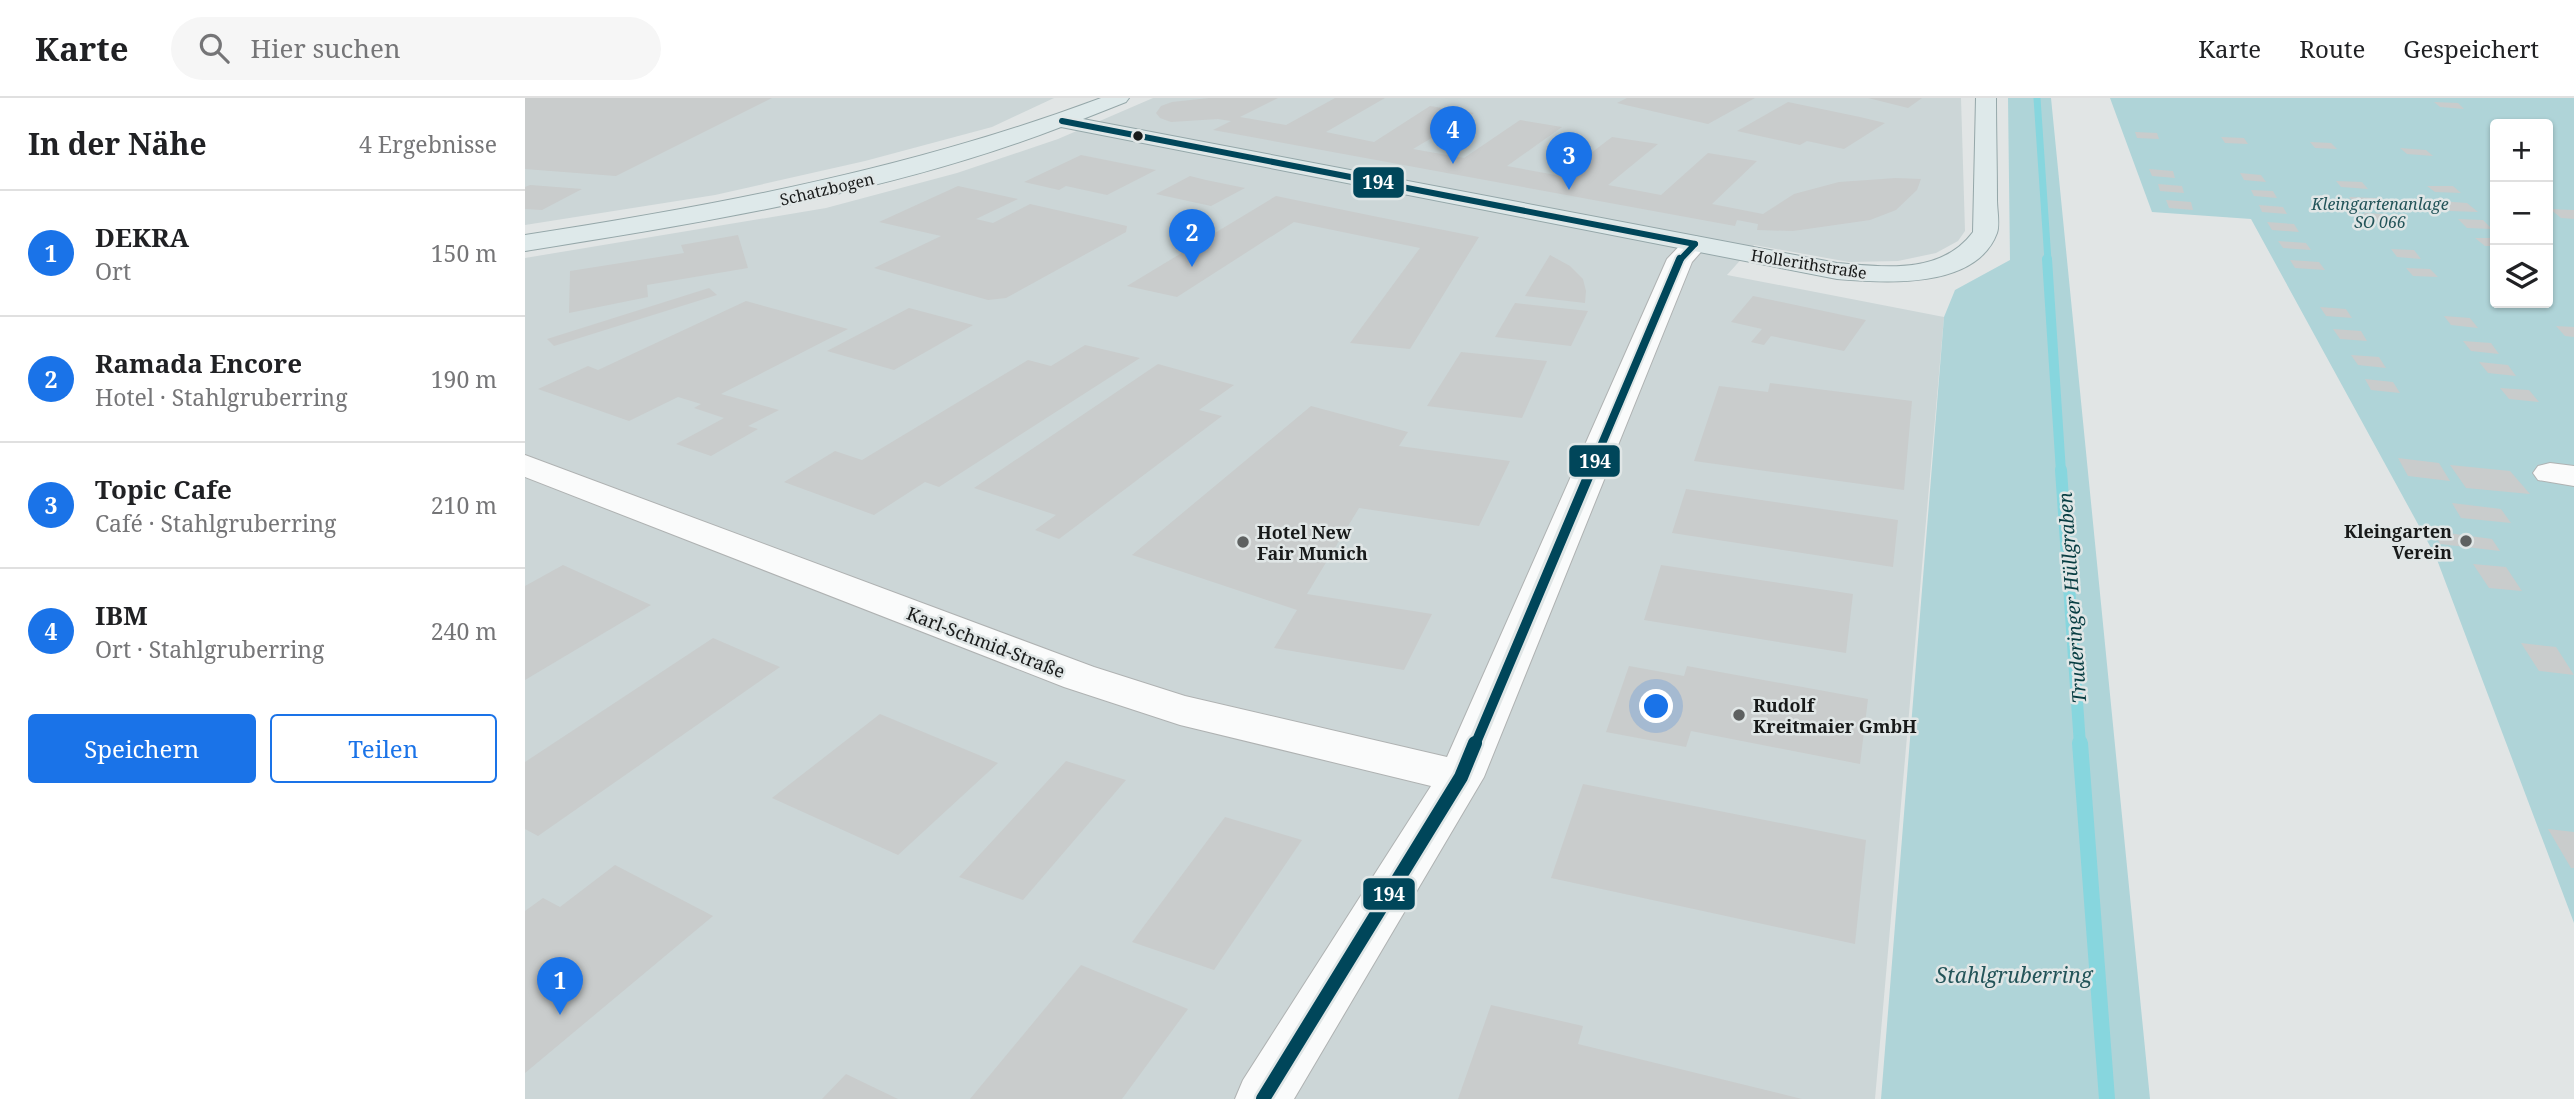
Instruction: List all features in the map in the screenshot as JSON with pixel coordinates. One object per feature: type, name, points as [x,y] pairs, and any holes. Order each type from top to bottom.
[{"type":"main road","name":"Schatzbogen","points":[[525,243],[662,222],[808,194],[966,153],[1062,121],[1119,98]]},
{"type":"main road","name":"Hollerithstraße","points":[[1695,244],[1837,271],[1877,275],[1929,270],[1963,259],[1978,245],[1985,232],[1986,98]]},
{"type":"main road","points":[[1062,121],[1695,244]]},
{"type":"street","points":[[1263,1099],[1461,777],[1680,259],[1695,244]]},
{"type":"street","name":"Karl-Schmid-Straße","points":[[525,465],[1079,677],[1180,710],[1461,777]]},
{"type":"shaded area","points":[[525,98],[1054,98],[992,127],[865,161],[715,195],[525,225]]},
{"type":"shaded area","points":[[1153,98],[1961,98],[1965,231],[1958,241],[1936,253],[1898,261],[1849,262],[1754,245],[1727,275],[1944,317],[1875,1099],[525,1099],[525,258],[826,208],[957,173],[1058,139]]},
{"type":"green space","name":"Stahlgruberring","points":[[2008,98],[2051,98],[2150,1099],[1881,1099],[1944,317],[1955,290],[2010,260]]},
{"type":"green space","name":"Kleingartenanlage SO 066","points":[[2110,98],[2574,98],[2574,923],[2436,557],[2251,219],[2152,212]]},
{"type":"building","points":[[525,98],[772,98],[616,176],[525,169]]},
{"type":"building","points":[[1209,98],[1278,98],[1240,117],[1286,125],[1335,98],[1385,98],[1326,132],[1374,142],[1430,106],[1474,113],[1413,149],[1464,158],[1520,120],[1562,127],[1507,166],[1561,176],[1612,137],[1658,144],[1608,185],[1661,195],[1708,153],[1757,161],[1712,204],[1763,214],[1794,194],[1839,182],[1921,179],[1917,190],[1896,210],[1870,220],[1793,231],[1757,230],[1758,224],[1737,220],[1735,226],[1213,130],[1231,121],[1218,119],[1171,122],[1160,118],[1156,113],[1161,106],[1172,102]]},
{"type":"building","points":[[1627,98],[1755,98],[1708,124],[1617,103]]},
{"type":"building","points":[[1868,98],[1922,98],[1908,108]]},
{"type":"building","points":[[1788,102],[1885,123],[1844,149],[1807,141],[1800,145],[1737,131]]},
{"type":"building","points":[[2434,102],[2458,103],[2464,109],[2440,107]]},
{"type":"building","points":[[2135,132],[2157,133],[2159,139],[2137,138]]},
{"type":"building","points":[[2221,137],[2244,138],[2248,144],[2225,143]]},
{"type":"building","points":[[2310,142],[2331,143],[2337,149],[2315,148]]},
{"type":"building","points":[[2400,148],[2426,150],[2433,156],[2407,154]]},
{"type":"building","points":[[1081,155],[1156,170],[1107,195],[1066,186],[1059,190],[1024,182]]},
{"type":"building","points":[[2149,169],[2173,171],[2175,178],[2152,176]]},
{"type":"building","points":[[2240,173],[2261,175],[2266,182],[2244,180]]},
{"type":"building","points":[[1190,176],[1245,188],[1211,206],[1156,194]]},
{"type":"building","points":[[2336,181],[2362,182],[2368,189],[2341,187]]},
{"type":"building","points":[[2158,184],[2182,186],[2184,193],[2160,191]]},
{"type":"building","points":[[530,185],[582,189],[542,210],[525,209],[525,187]]},
{"type":"building","points":[[958,186],[1018,199],[976,219],[993,223],[1030,204],[1127,226],[1126,232],[1006,298],[988,300],[874,268],[941,236],[879,222]]},
{"type":"building","points":[[2427,186],[2453,186],[2461,193],[2435,192]]},
{"type":"building","points":[[2251,190],[2273,191],[2277,198],[2254,196]]},
{"type":"building","points":[[1276,196],[1479,237],[1410,349],[1350,343],[1420,248],[1294,222],[1177,297],[1127,286]]},
{"type":"building","points":[[2349,197],[2376,198],[2382,205],[2354,203]]},
{"type":"building","points":[[2166,200],[2191,202],[2193,210],[2169,208]]},
{"type":"building","points":[[2440,201],[2467,203],[2478,212],[2450,211]]},
{"type":"building","points":[[2259,205],[2283,207],[2287,214],[2262,212]]},
{"type":"building","points":[[2553,209],[2574,210],[2574,219],[2561,218]]},
{"type":"building","points":[[2363,213],[2386,214],[2392,222],[2369,220]]},
{"type":"building","points":[[2458,219],[2483,220],[2490,227],[2490,229],[2467,228]]},
{"type":"building","points":[[2267,222],[2294,224],[2299,232],[2272,230]]},
{"type":"building","points":[[738,235],[748,268],[647,285],[648,297],[569,313],[570,271],[684,253],[681,245]]},
{"type":"building","points":[[2475,238],[2490,238],[2490,246],[2485,246]]},
{"type":"building","points":[[2278,241],[2306,243],[2311,250],[2283,248]]},
{"type":"building","points":[[2391,249],[2414,250],[2421,259],[2397,257]]},
{"type":"building","points":[[1550,255],[1570,266],[1583,279],[1585,303],[1525,296]]},
{"type":"building","points":[[2290,260],[2319,262],[2325,270],[2295,268]]},
{"type":"building","points":[[2406,268],[2430,269],[2438,277],[2413,276]]},
{"type":"building","points":[[709,288],[717,295],[554,346],[547,339]]},
{"type":"building","points":[[1753,296],[1866,320],[1844,351],[1771,336],[1764,345],[1751,342],[1762,329],[1731,322]]},
{"type":"building","points":[[746,301],[848,329],[721,394],[779,410],[748,426],[758,429],[711,456],[676,444],[724,418],[694,408],[701,404],[678,397],[629,421],[538,389],[588,366],[598,370]]},
{"type":"building","points":[[1515,303],[1588,311],[1571,346],[1495,337]]},
{"type":"building","points":[[2320,307],[2346,309],[2352,318],[2326,316]]},
{"type":"building","points":[[909,308],[973,325],[894,370],[827,351]]},
{"type":"building","points":[[2444,316],[2470,318],[2478,328],[2451,325]]},
{"type":"building","points":[[2556,326],[2574,327],[2574,337],[2565,336]]},
{"type":"building","points":[[2333,329],[2361,331],[2367,341],[2340,339]]},
{"type":"building","points":[[2463,341],[2491,343],[2499,354],[2471,351]]},
{"type":"building","points":[[1085,345],[1140,358],[939,487],[925,482],[874,515],[784,482],[835,451],[862,460],[1028,360],[1051,366]]},
{"type":"building","points":[[1461,352],[1547,361],[1522,418],[1427,406]]},
{"type":"building","points":[[2351,355],[2379,357],[2386,368],[2358,365]]},
{"type":"building","points":[[2479,362],[2508,365],[2516,376],[2488,373]]},
{"type":"building","points":[[1158,364],[1234,385],[1199,410],[1222,416],[1059,539],[1035,530],[1056,515],[974,488]]},
{"type":"building","points":[[2365,379],[2393,382],[2400,393],[2371,390]]},
{"type":"building","points":[[1770,383],[1912,401],[1904,490],[1694,461],[1719,386],[1768,392]]},
{"type":"building","points":[[2500,388],[2529,390],[2539,402],[2509,399]]},
{"type":"building","points":[[1311,406],[1408,432],[1399,446],[1510,461],[1479,526],[1359,508],[1307,594],[1432,614],[1404,670],[1274,648],[1297,610],[1132,555]]},
{"type":"building","points":[[2398,458],[2439,463],[2450,481],[2408,476]]},
{"type":"building","points":[[2450,465],[2510,471],[2530,494],[2466,488]]},
{"type":"building","points":[[1686,489],[1898,520],[1893,567],[1672,533]]},
{"type":"building","points":[[2452,503],[2501,509],[2511,523],[2461,518]]},
{"type":"building","name":"Kleingarten Verein","points":[[2433,531],[2492,539],[2500,551],[2440,544]]},
{"type":"building","points":[[2473,564],[2506,567],[2522,591],[2489,588]]},
{"type":"building","points":[[563,565],[651,605],[525,680],[525,586]]},
{"type":"building","points":[[1661,565],[1853,594],[1846,653],[1644,620]]},
{"type":"building","points":[[713,638],[780,667],[538,836],[525,829],[525,762]]},
{"type":"building","points":[[2521,643],[2556,647],[2574,675],[2539,671]]},
{"type":"building","name":"Rudolf Kreitmaier GmbH","points":[[1629,666],[1684,676],[1687,666],[1868,699],[1860,764],[1691,731],[1686,747],[1606,732]]},
{"type":"building","points":[[880,714],[998,763],[898,855],[772,798]]},
{"type":"building","points":[[1066,761],[1126,780],[1023,900],[959,877]]},
{"type":"building","points":[[1583,784],[1866,840],[1855,944],[1551,878]]},
{"type":"building","points":[[1225,817],[1302,840],[1214,970],[1132,942]]},
{"type":"building","points":[[2548,829],[2574,832],[2574,868],[2571,868]]},
{"type":"building","points":[[615,865],[713,916],[525,1073],[525,911],[543,898],[560,907]]},
{"type":"building","points":[[1081,965],[1188,1009],[1122,1099],[970,1099]]},
{"type":"building","points":[[1491,1005],[1583,1026],[1578,1044],[1802,1099],[1458,1099]]},
{"type":"building","points":[[846,1074],[898,1099],[822,1099]]},
{"type":"waterway","name":"Truderinger Hüllgraben","points":[[2037,98],[2048,261]]},
{"type":"waterway","name":"Truderinger Hüllgraben","points":[[2047,259],[2061,472]]},
{"type":"waterway","name":"Truderinger Hüllgraben","points":[[2061,470],[2080,745]]},
{"type":"waterway","name":"Truderinger Hüllgraben","points":[[2080,743],[2107,1099]]},
{"type":"transit line","name":"194","points":[[1062,121],[1695,244]]},
{"type":"transit line","name":"194","points":[[1263,1099],[1461,777],[1680,259],[1695,244]]},
{"type":"place","name":"IBM","points":[[1453,164]]},
{"type":"place","name":"Topic Cafe","points":[[1569,190]]},
{"type":"place","name":"Ramada Encore","points":[[1192,267]]},
{"type":"place","name":"Kleingarten Verein","points":[[2466,541]]},
{"type":"place","name":"Hotel New Fair Munich","points":[[1243,542]]},
{"type":"place","name":"Rudolf Kreitmaier GmbH","points":[[1739,715]]},
{"type":"place","name":"DEKRA","points":[[560,1015]]}]
